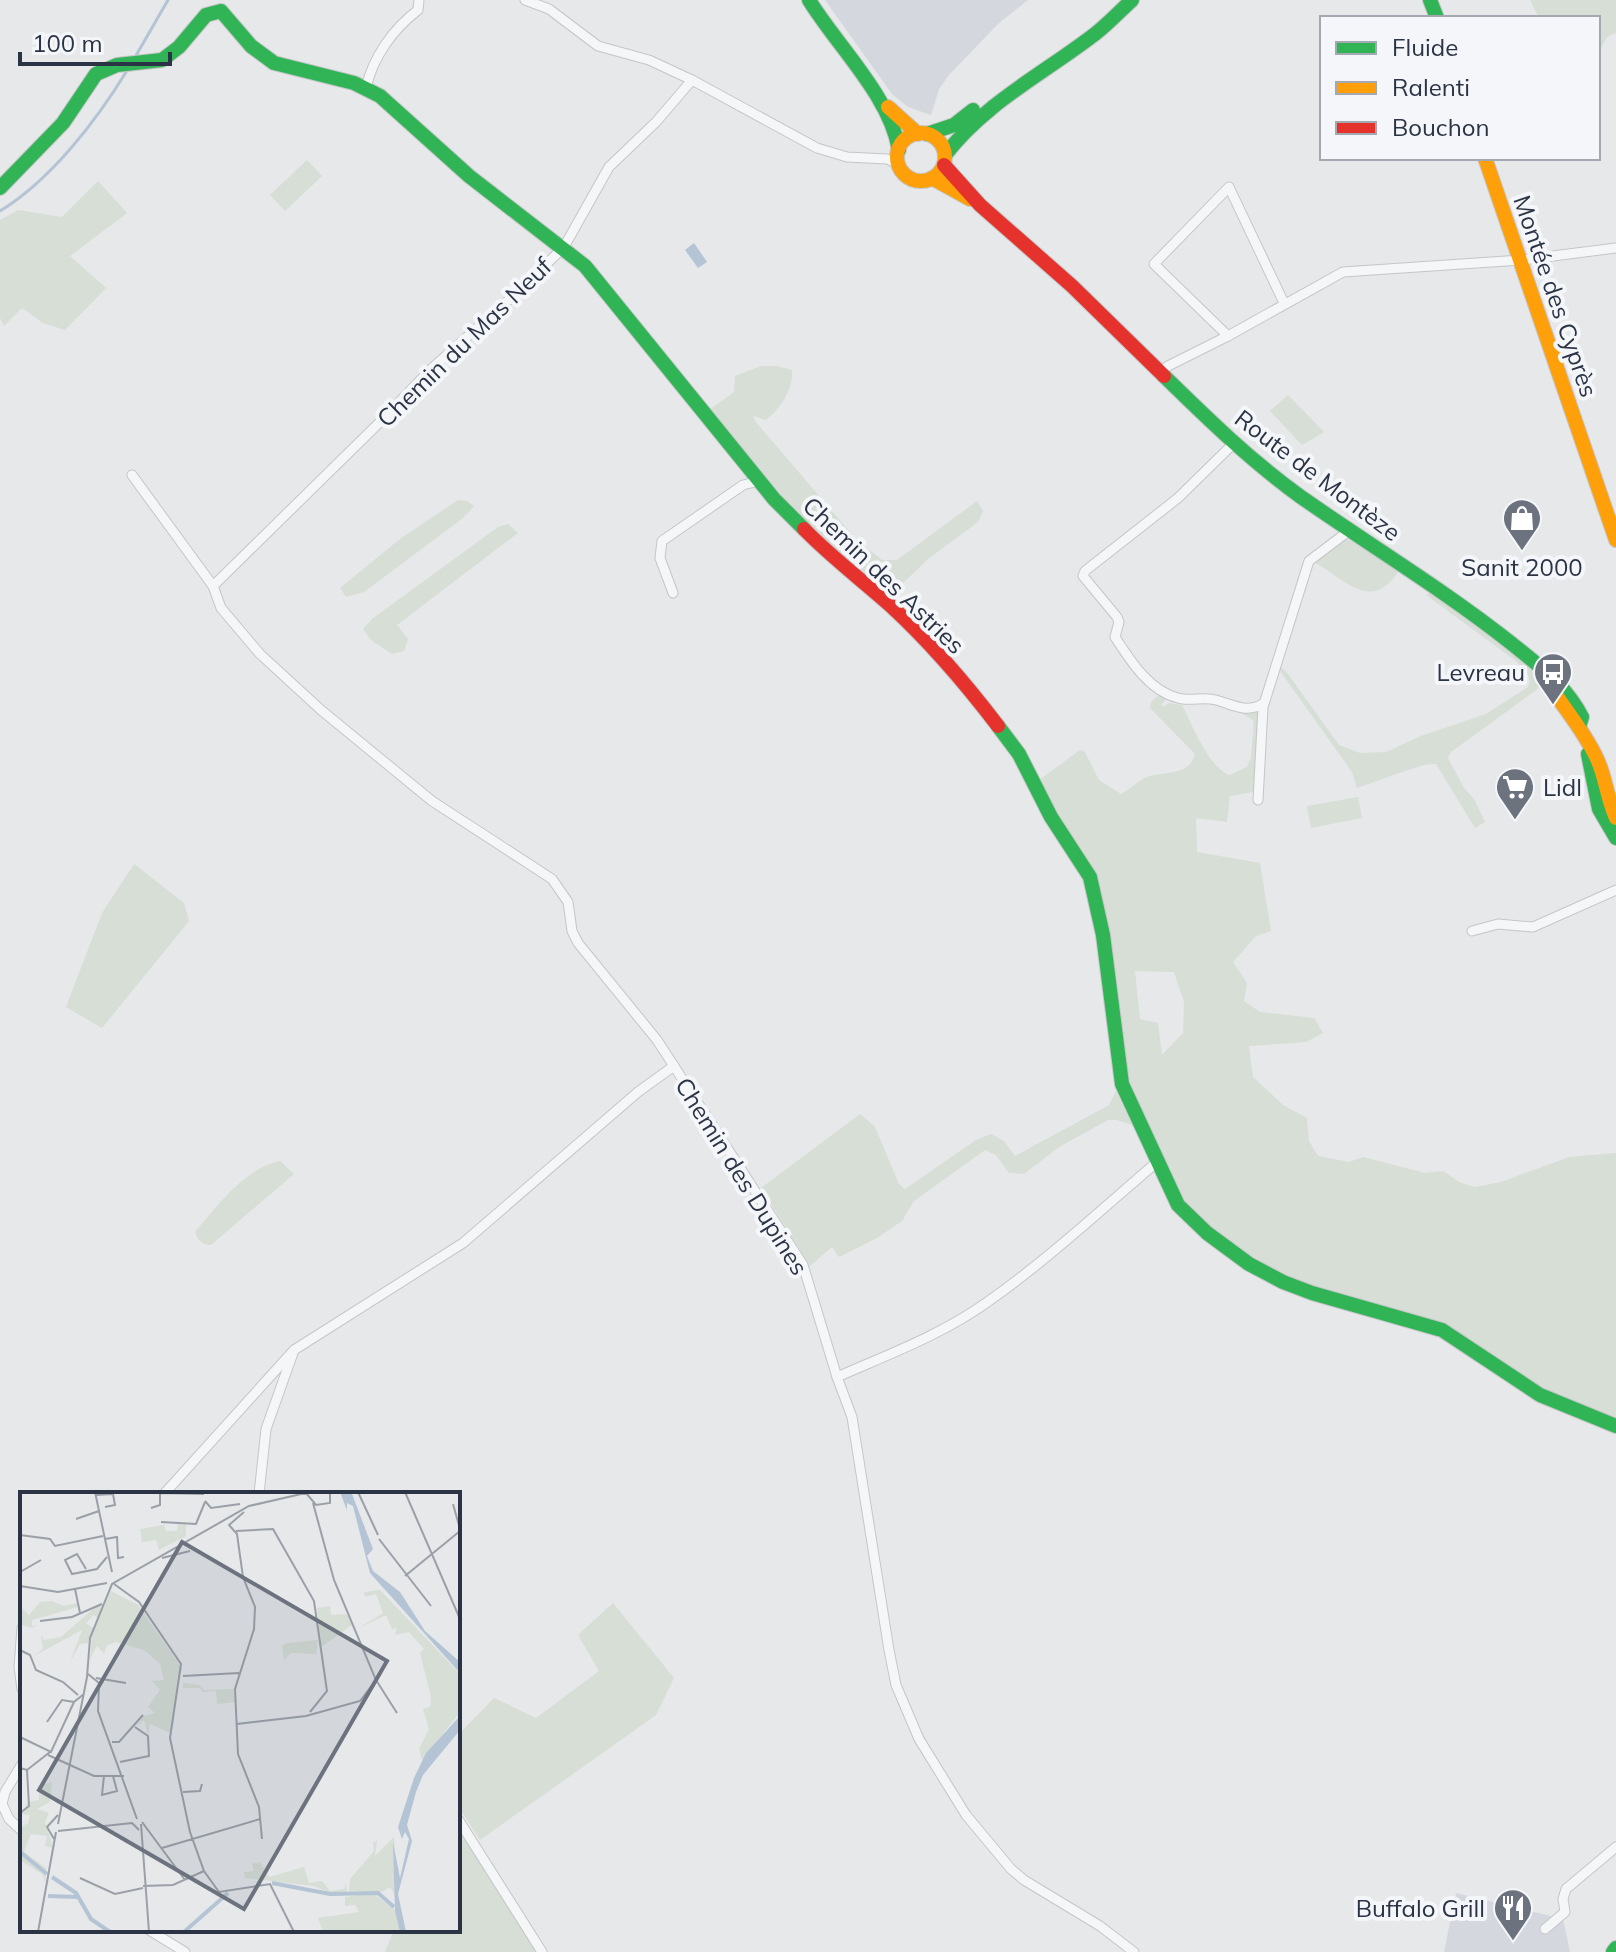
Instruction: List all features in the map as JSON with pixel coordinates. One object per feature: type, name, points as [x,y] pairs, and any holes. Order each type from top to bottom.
[{"type":"street","points":[[366,88],[371,66],[404,21],[418,10],[419,0]]},
{"type":"street","points":[[525,0],[549,9],[598,46],[649,60],[692,80],[817,148],[847,157],[895,157]]},
{"type":"street","points":[[809,0],[845,54],[885,104],[922,134],[939,142],[944,160]]},
{"type":"street","points":[[895,157],[906,139],[959,121],[1059,50],[1120,0]]},
{"type":"street","points":[[885,104],[896,133],[895,157],[908,177],[916,180],[932,178],[960,134],[986,109],[1095,34],[1132,0]]},
{"type":"street","name":"Chemin des Astries","points":[[0,188],[63,123],[96,74],[117,65],[162,60],[179,47],[206,15],[221,11],[263,57],[292,69],[333,76],[366,88],[383,99],[469,176],[585,266],[759,481],[830,556],[892,607],[973,693],[1019,754],[1051,817],[1090,877],[1103,935],[1122,1084],[1178,1205],[1207,1233],[1249,1264],[1312,1293],[1442,1330],[1540,1395],[1616,1426]]},
{"type":"street","name":"Chemin du Mas Neuf","points":[[213,586],[431,369],[564,247],[609,167],[656,122],[692,80]]},
{"type":"street","name":"Route de Montèze","points":[[944,160],[980,205],[1072,286],[1233,444],[1299,495],[1478,617],[1538,666],[1598,760],[1616,818]]},
{"type":"street","name":"Montée des Cyprès","points":[[1486,160],[1616,540]]},
{"type":"street","name":"Route de Montèze","points":[[932,178],[980,205]]},
{"type":"street","points":[[1228,336],[1154,264],[1229,187],[1284,303]]},
{"type":"street","points":[[1161,372],[1343,272],[1521,260],[1616,248]]},
{"type":"street","points":[[1233,444],[1187,490],[1085,571],[1083,576],[1117,617],[1119,622],[1115,637],[1149,682],[1160,690],[1179,699],[1208,698],[1240,708],[1256,708],[1264,703]]},
{"type":"street","name":"Chemin des Dupines","points":[[132,475],[213,586],[221,608],[250,642],[321,710],[432,801],[552,879],[568,902],[572,931],[578,943],[657,1040],[760,1194],[803,1265],[852,1417],[894,1673],[919,1739],[966,1815],[1011,1869],[1100,1926],[1134,1952]]},
{"type":"street","points":[[673,593],[660,558],[662,541],[743,485],[759,481]]},
{"type":"street","points":[[1258,800],[1264,703],[1309,561],[1350,530]]},
{"type":"street","name":"Route de Montèze","points":[[1582,732],[1598,811],[1616,838]]},
{"type":"street","points":[[1472,931],[1498,924],[1533,927],[1616,890]]},
{"type":"street","points":[[166,1492],[294,1350],[463,1243],[638,1092],[674,1066]]},
{"type":"street","points":[[837,1377],[944,1329],[986,1303],[1157,1162]]},
{"type":"street","points":[[259,1492],[266,1429],[294,1350]]},
{"type":"street","points":[[20,1654],[20,1674]]},
{"type":"street","points":[[20,1767],[1,1804],[9,1819],[20,1829]]},
{"type":"street","points":[[460,1822],[542,1952]]},
{"type":"street","points":[[1545,1929],[1565,1912],[1563,1899],[1566,1889],[1616,1847]]},
{"type":"street","points":[[152,1932],[185,1952]]},
{"type":"shaded area","points":[[825,0],[1028,0],[999,23],[949,75],[939,89],[931,115],[908,107],[892,94]]},
{"type":"shaded area","points":[[1530,0],[1616,0],[1616,33],[1607,37],[1600,50],[1600,16],[1538,16]]},
{"type":"shaded area","points":[[307,160],[322,176],[285,211],[270,195]]},
{"type":"shaded area","points":[[98,181],[127,213],[70,256],[106,288],[65,330],[43,323],[22,308],[4,326],[0,318],[0,220],[18,210],[62,217]]},
{"type":"shaded area","points":[[761,366],[792,370],[792,377],[777,410],[766,420],[753,416],[755,421],[856,539],[882,560],[897,560],[977,501],[983,511],[978,522],[928,559],[902,584],[881,590],[790,504],[709,410],[734,392],[735,376]]},
{"type":"shaded area","points":[[1288,395],[1324,432],[1302,445],[1270,411]]},
{"type":"shaded area","points":[[458,500],[474,506],[463,518],[364,592],[346,597],[340,588],[400,539]]},
{"type":"shaded area","points":[[508,524],[518,533],[397,625],[408,639],[404,651],[392,654],[371,640],[363,629],[372,619],[498,527]]},
{"type":"shaded area","points":[[1345,539],[1361,545],[1398,572],[1377,590],[1366,591],[1313,562]]},
{"type":"shaded area","points":[[1432,592],[1506,645],[1543,685],[1451,752],[1448,758],[1485,822],[1475,828],[1436,764],[1410,769],[1357,788],[1352,772],[1278,668],[1288,674],[1339,745],[1360,753],[1386,752],[1421,736],[1486,714],[1528,687],[1528,676],[1516,661],[1426,595]]},
{"type":"shaded area","points":[[1160,694],[1166,700],[1161,704],[1164,707],[1169,703],[1182,705],[1208,755],[1222,771],[1230,775],[1247,767],[1251,757],[1254,721],[1240,712],[1259,710],[1258,791],[1230,796],[1227,822],[1196,818],[1197,852],[1260,863],[1271,931],[1256,936],[1233,962],[1247,983],[1244,1001],[1260,1012],[1314,1018],[1323,1033],[1306,1042],[1249,1046],[1253,1077],[1283,1105],[1307,1118],[1309,1141],[1318,1156],[1349,1162],[1363,1157],[1425,1173],[1443,1171],[1461,1183],[1475,1187],[1501,1182],[1569,1157],[1616,1153],[1616,1423],[1548,1394],[1462,1337],[1300,1283],[1253,1260],[1187,1208],[1128,1082],[1098,878],[1056,817],[1038,781],[1080,750],[1085,752],[1099,780],[1121,794],[1150,776],[1187,767],[1195,754],[1150,708],[1151,702]],"holes":[[[1135,971],[1174,972],[1184,1002],[1183,1033],[1162,1055],[1158,1023],[1140,1019]]]},
{"type":"shaded area","points":[[1358,797],[1362,818],[1311,828],[1307,806]]},
{"type":"shaded area","points":[[134,864],[184,903],[189,921],[102,1028],[66,1007],[102,913]]},
{"type":"shaded area","points":[[1116,1091],[1132,1125],[1108,1120],[1059,1147],[1024,1174],[1009,1173],[996,1155],[985,1150],[914,1201],[902,1221],[877,1238],[839,1257],[832,1247],[810,1266],[761,1188],[860,1114],[875,1127],[899,1184],[905,1189],[976,1140],[991,1134],[1004,1141],[1015,1156],[1109,1105]]},
{"type":"shaded area","points":[[280,1161],[294,1174],[211,1245],[201,1242],[195,1232],[233,1189],[255,1171]]},
{"type":"shaded area","points":[[613,1603],[674,1678],[656,1715],[480,1840],[460,1809],[460,1733],[494,1698],[536,1718],[599,1671],[578,1635]]},
{"type":"shaded area","points":[[460,1826],[538,1952],[385,1952],[393,1932],[460,1932]]},
{"type":"shaded area","points":[[1456,1893],[1563,1919],[1570,1952],[1444,1952]]},
{"type":"water","points":[[694,243],[707,262],[698,268],[685,250]]},
{"type":"waterway","points":[[134,59],[168,0]]},
{"type":"waterway","points":[[0,211],[37,183],[72,148],[128,69]]},
{"type":"traffic: fast","points":[[809,0],[874,91],[894,130],[899,150]]},
{"type":"traffic: fast","points":[[945,155],[978,119],[1095,34],[1132,0]]},
{"type":"traffic: fast","points":[[1430,0],[1436,16]]},
{"type":"traffic: fast","points":[[0,188],[63,123],[96,74],[117,65],[162,60],[179,47],[206,15],[221,11],[251,46],[274,63],[354,83],[380,96],[469,176],[585,266],[774,499],[804,529]]},
{"type":"traffic: fast","points":[[927,134],[954,125],[973,110]]},
{"type":"traffic: fast","points":[[1164,376],[1230,439],[1283,483],[1460,605],[1541,668],[1560,685],[1575,706],[1582,717],[1579,727]]},
{"type":"traffic: fast","points":[[998,726],[1019,754],[1051,817],[1090,877],[1103,935],[1122,1084],[1178,1205],[1207,1233],[1249,1264],[1283,1282],[1442,1330],[1540,1395],[1616,1426]]},
{"type":"traffic: fast","points":[[1588,754],[1599,809],[1616,838]]},
{"type":"traffic: fast","points":[[1613,1952],[1616,1948]]},
{"type":"traffic: slow","points":[[888,107],[918,134]]},
{"type":"traffic: slow","points":[[921,133],[938,140],[945,157],[938,174],[921,181],[904,174],[897,157],[904,140],[921,133]]},
{"type":"traffic: slow","points":[[1486,160],[1616,540]]},
{"type":"traffic: slow","points":[[932,178],[970,199]]},
{"type":"traffic: slow","points":[[1546,680],[1592,748],[1616,818]]},
{"type":"traffic: jam","points":[[944,165],[980,205],[1072,286],[1164,376]]},
{"type":"traffic: jam","points":[[804,529],[920,634],[998,726]]},
{"type":"place","name":"Sanit 2000","points":[[1522,552]]},
{"type":"place","name":"Levreau","points":[[1553,706]]},
{"type":"place","name":"Lidl","points":[[1515,821]]},
{"type":"place","name":"Buffalo Grill","points":[[1513,1942]]}]
